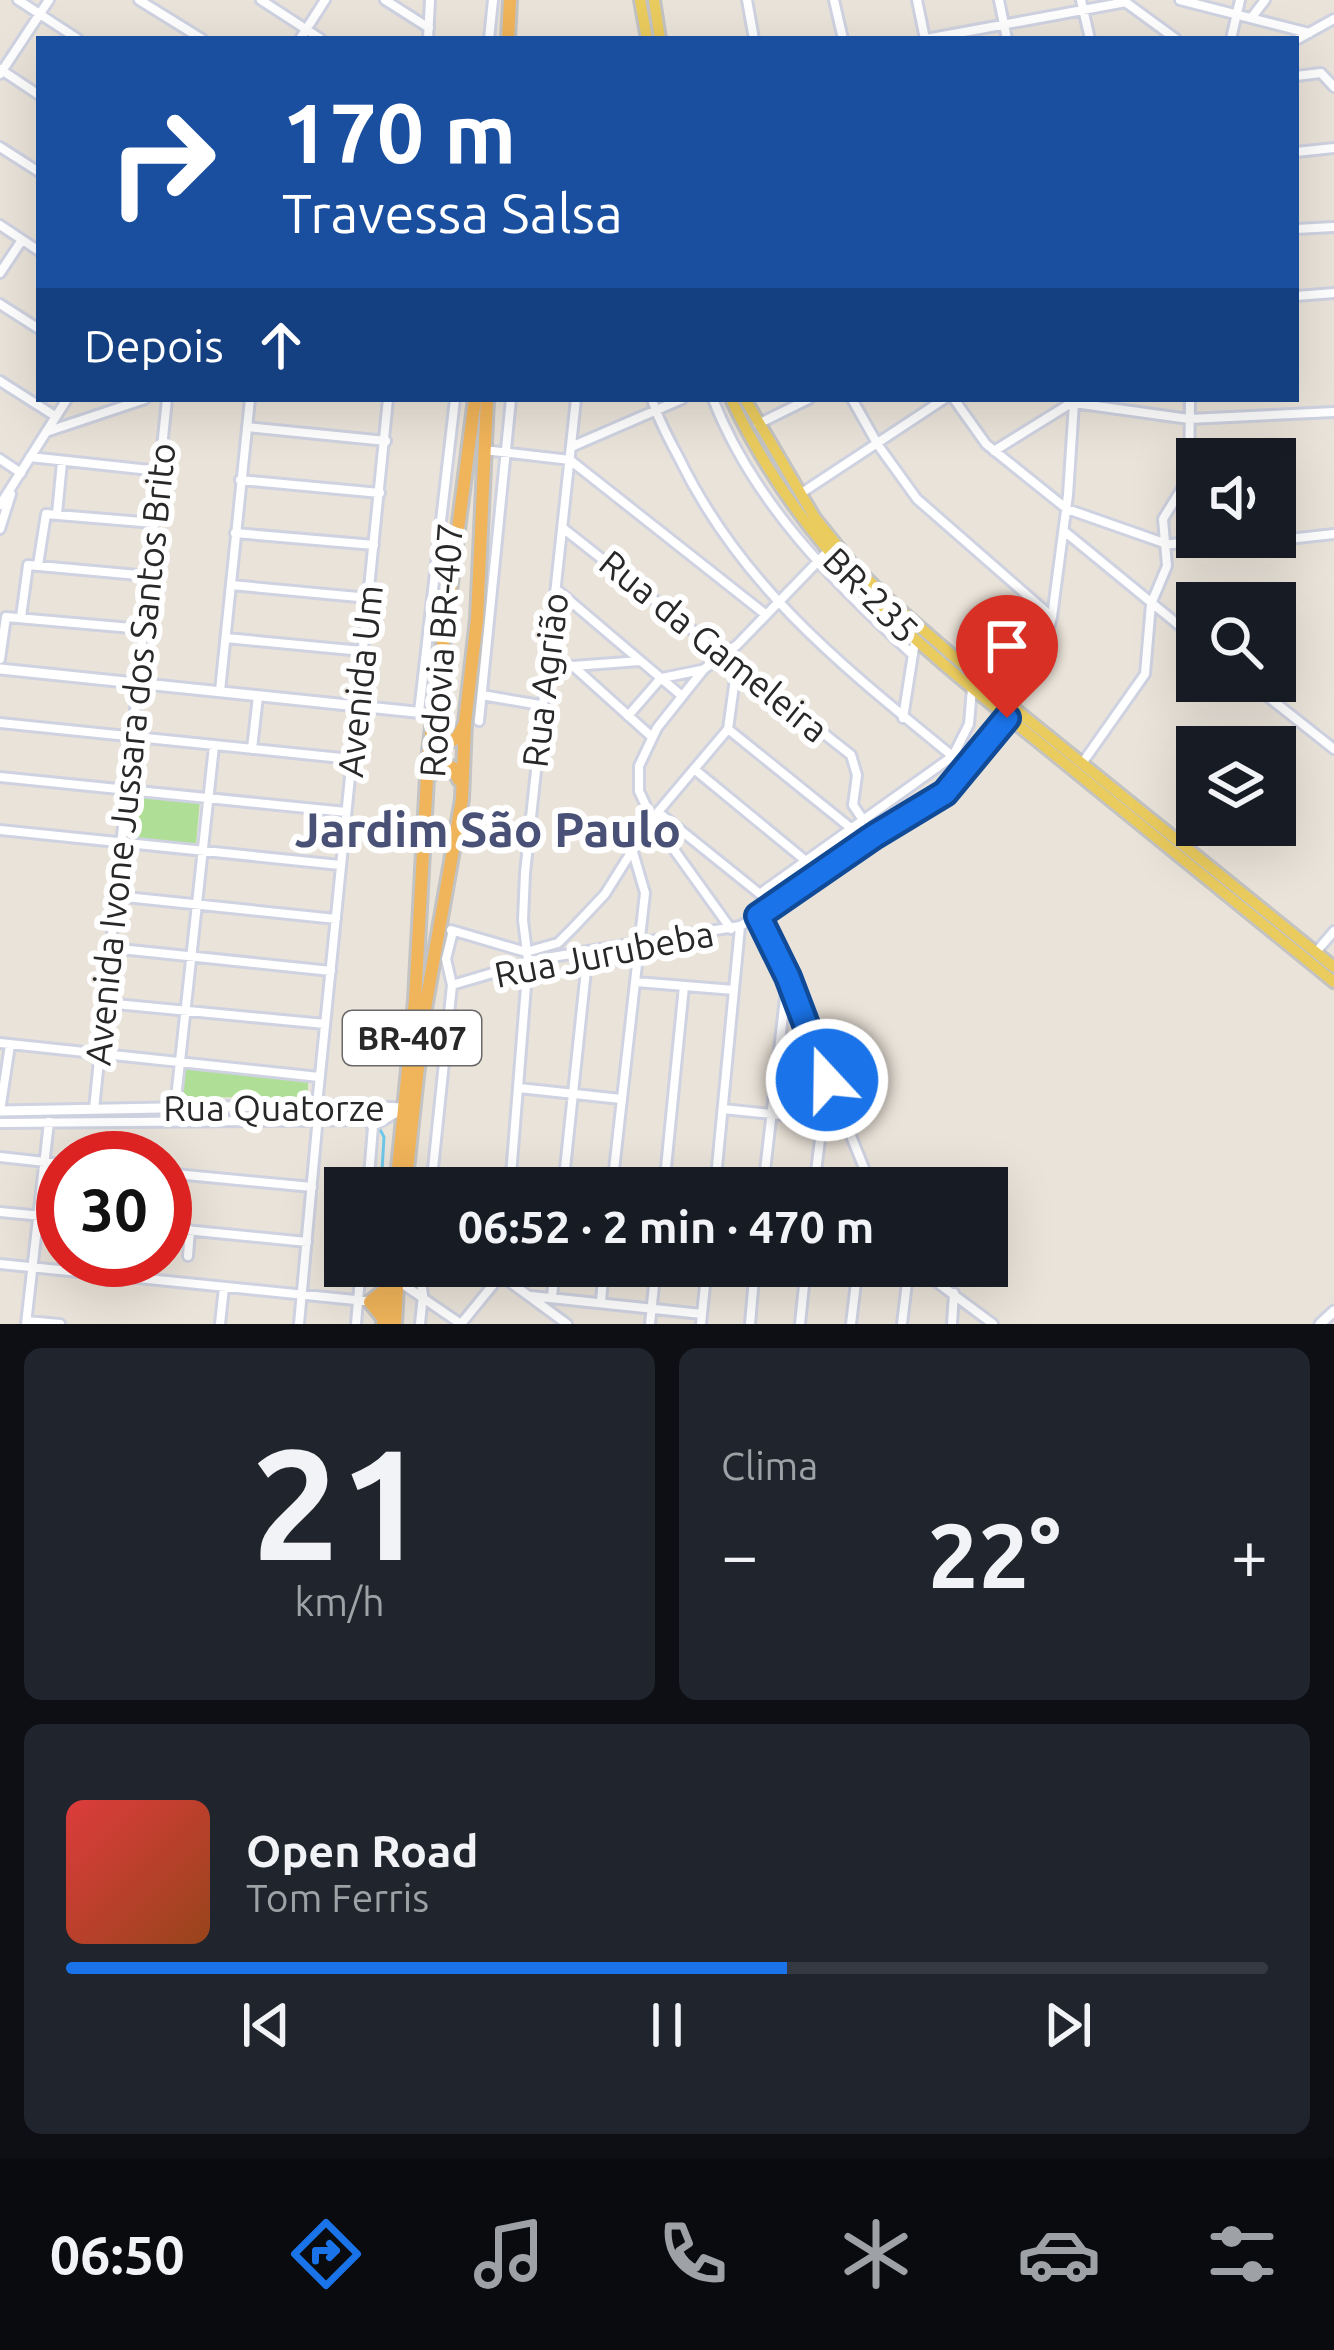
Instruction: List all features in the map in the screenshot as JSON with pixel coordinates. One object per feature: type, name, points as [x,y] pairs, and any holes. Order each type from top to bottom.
[{"type":"highway","points":[[512,36],[515,1]]},
{"type":"highway","name":"Rodovia BR-407","points":[[402,1167],[427,779],[425,716],[475,402]]},
{"type":"highway","name":"Rodovia BR-407","points":[[404,1167],[472,722],[487,402]]},
{"type":"highway","points":[[425,716],[446,743],[472,722]]},
{"type":"highway","points":[[427,779],[436,767],[450,766],[458,776],[462,799]]},
{"type":"highway","points":[[382,1290],[387,1322]]},
{"type":"highway","points":[[382,1290],[387,1322]]},
{"type":"main road","points":[[640,0],[646,36]]},
{"type":"main road","points":[[654,0],[659,36]]},
{"type":"main road","name":"BR-235","points":[[733,402],[823,557],[847,568],[1334,967]]},
{"type":"main road","name":"BR-235","points":[[747,402],[847,568],[914,648],[972,688],[1334,982]]},
{"type":"street","points":[[18,0],[73,36]]},
{"type":"street","points":[[36,93],[1,71],[49,0]]},
{"type":"street","points":[[140,0],[197,36]]},
{"type":"street","points":[[261,0],[316,36]]},
{"type":"street","points":[[302,36],[325,0]]},
{"type":"street","points":[[385,0],[429,28]]},
{"type":"street","points":[[428,36],[430,0]]},
{"type":"street","points":[[489,36],[493,0]]},
{"type":"street","points":[[747,0],[753,36]]},
{"type":"street","points":[[835,0],[841,36]]},
{"type":"street","points":[[917,0],[924,36]]},
{"type":"street","points":[[999,0],[1006,36]]},
{"type":"street","points":[[1180,0],[1309,32]]},
{"type":"street","points":[[1232,36],[1240,0]]},
{"type":"street","points":[[1252,17],[1265,0]]},
{"type":"street","points":[[942,36],[1082,5],[1125,1],[1171,36]]},
{"type":"street","points":[[1082,5],[1089,36]]},
{"type":"street","points":[[1299,38],[1334,19]]},
{"type":"street","points":[[1299,76],[1321,73],[1334,87]]},
{"type":"street","points":[[0,147],[36,170]]},
{"type":"street","points":[[1299,152],[1334,148]]},
{"type":"street","points":[[0,225],[36,248]]},
{"type":"street","points":[[1299,230],[1334,227]]},
{"type":"street","points":[[0,273],[22,240]]},
{"type":"street","points":[[1299,296],[1334,293]]},
{"type":"street","points":[[0,304],[36,327]]},
{"type":"street","points":[[0,381],[56,416]]},
{"type":"street","points":[[0,506],[65,402]]},
{"type":"street","points":[[46,432],[136,402]]},
{"type":"street","name":"Avenida Ivone Jussara dos Santos Brito","points":[[90,1113],[167,402]]},
{"type":"street","points":[[220,691],[250,402]]},
{"type":"street","name":"Avenida Um","points":[[299,1324],[319,1077],[388,402]]},
{"type":"street","points":[[0,668],[425,716],[455,402]]},
{"type":"street","points":[[472,722],[482,695],[511,402]]},
{"type":"street","name":"Rua Agrião","points":[[511,1167],[527,957],[525,873],[576,402]]},
{"type":"street","points":[[714,402],[776,512],[823,557],[843,590],[914,648],[903,718]]},
{"type":"street","points":[[758,424],[803,402]]},
{"type":"street","points":[[854,402],[917,499],[1052,616]]},
{"type":"street","points":[[799,495],[940,402]]},
{"type":"street","points":[[956,402],[976,434],[1067,509],[1165,544],[1260,542],[1334,534]]},
{"type":"street","points":[[994,451],[1074,402]]},
{"type":"street","points":[[1005,701],[1042,653],[1052,616],[1076,402]]},
{"type":"street","points":[[1082,402],[1189,419],[1334,412]]},
{"type":"street","points":[[1083,762],[1145,674],[1151,604],[1167,566],[1164,513],[1189,477],[1190,402]]},
{"type":"street","points":[[571,447],[654,404],[709,512],[777,602],[831,656],[967,769]]},
{"type":"street","points":[[247,427],[386,441]]},
{"type":"street","points":[[483,450],[570,460],[765,614]]},
{"type":"street","points":[[30,457],[159,471]]},
{"type":"street","points":[[0,459],[21,472]]},
{"type":"street","points":[[58,514],[62,462]]},
{"type":"street","points":[[240,480],[380,493]]},
{"type":"street","points":[[0,529],[13,487]]},
{"type":"street","points":[[21,617],[45,514],[154,524]]},
{"type":"street","name":"Rua da Gameleira","points":[[563,528],[851,755],[856,762],[853,805],[874,836]]},
{"type":"street","points":[[1064,531],[1176,624]]},
{"type":"street","points":[[235,533],[374,545]]},
{"type":"street","points":[[717,1167],[734,990],[735,927],[655,816],[637,776],[652,737],[704,669],[725,655],[823,557]]},
{"type":"street","points":[[33,565],[149,576]]},
{"type":"street","points":[[231,585],[369,598]]},
{"type":"street","points":[[555,588],[682,696]]},
{"type":"street","points":[[0,659],[6,616],[143,629]]},
{"type":"street","points":[[226,638],[362,651]]},
{"type":"street","points":[[546,664],[642,661]]},
{"type":"street","points":[[438,925],[527,957],[558,943],[605,894],[655,816],[728,729],[737,664]]},
{"type":"street","points":[[573,666],[652,737]]},
{"type":"street","points":[[628,716],[661,678],[704,669]]},
{"type":"street","points":[[762,895],[953,757],[969,724],[972,688]]},
{"type":"street","points":[[482,695],[540,705]]},
{"type":"street","points":[[252,749],[258,696]]},
{"type":"street","points":[[1275,702],[1334,749]]},
{"type":"street","name":"Rua Jurubeba","points":[[453,931],[446,959],[452,985],[527,957],[735,927],[770,910],[874,836],[945,793],[1007,718]]},
{"type":"street","points":[[0,723],[351,759]]},
{"type":"street","points":[[728,729],[853,829]]},
{"type":"street","points":[[175,1108],[214,746]]},
{"type":"street","points":[[694,769],[806,861]]},
{"type":"street","points":[[0,778],[346,812]]},
{"type":"street","points":[[655,816],[762,895],[770,910]]},
{"type":"street","points":[[0,830],[340,865]]},
{"type":"street","points":[[614,1167],[645,893],[633,852]]},
{"type":"street","points":[[116,896],[336,919]]},
{"type":"street","points":[[758,916],[788,977],[862,1167]]},
{"type":"street","points":[[1316,952],[1330,943],[1334,931]]},
{"type":"street","points":[[111,948],[331,971]]},
{"type":"street","points":[[565,1167],[588,951]]},
{"type":"street","points":[[765,1167],[788,977]]},
{"type":"street","points":[[636,982],[734,990]]},
{"type":"street","points":[[433,1167],[452,985]]},
{"type":"street","points":[[666,1167],[683,986]]},
{"type":"street","points":[[105,1003],[326,1024]]},
{"type":"street","points":[[0,1111],[5,1044],[319,1077]]},
{"type":"street","points":[[816,1167],[827,1080]]},
{"type":"street","points":[[519,1088],[621,1099]]},
{"type":"street","name":"Rua Quatorze","points":[[0,1111],[90,1113],[318,1105],[404,1108]]},
{"type":"street","points":[[0,1123],[49,1122],[90,1113],[374,1123],[404,1108]]},
{"type":"street","points":[[723,1109],[821,1120]]},
{"type":"street","points":[[48,1131],[49,1122]]},
{"type":"street","points":[[370,1167],[374,1123]]},
{"type":"street","points":[[0,1157],[36,1161]]},
{"type":"street","points":[[192,1176],[312,1187]]},
{"type":"street","points":[[0,1212],[36,1215]]},
{"type":"street","points":[[36,1224],[27,1322],[60,1324]]},
{"type":"street","points":[[192,1230],[308,1242]]},
{"type":"street","points":[[0,1264],[302,1294],[382,1290],[423,1295],[461,1324],[490,1287]]},
{"type":"street","points":[[420,1324],[422,1287]]},
{"type":"street","points":[[521,1287],[567,1324]]},
{"type":"street","points":[[552,1297],[553,1287]]},
{"type":"street","points":[[601,1303],[602,1287]]},
{"type":"street","points":[[650,1324],[654,1287]]},
{"type":"street","points":[[531,1296],[701,1319],[704,1287]]},
{"type":"street","points":[[749,1324],[753,1287]]},
{"type":"street","points":[[800,1324],[804,1287]]},
{"type":"street","points":[[850,1324],[854,1287]]},
{"type":"street","points":[[902,1324],[908,1287]]},
{"type":"street","points":[[945,1287],[993,1324]]},
{"type":"street","points":[[220,1324],[224,1288]]},
{"type":"street","points":[[356,1324],[382,1290]]},
{"type":"street","points":[[952,1324],[954,1293]]},
{"type":"street","points":[[1320,1324],[1334,1311]]},
{"type":"green space","points":[[127,793],[200,800],[196,844],[123,837]]},
{"type":"green space","points":[[185,1065],[308,1082],[308,1098],[180,1097]]},
{"type":"waterway","points":[[94,1116],[371,1113],[384,1137],[382,1167]]},
{"type":"waterway","points":[[0,1118],[80,1116]]},
{"type":"district","name":"Jardim São Paulo","points":[[488,830]]},
{"type":"route","points":[[827,1080],[788,977],[758,916],[945,793],[1007,718]]}]
